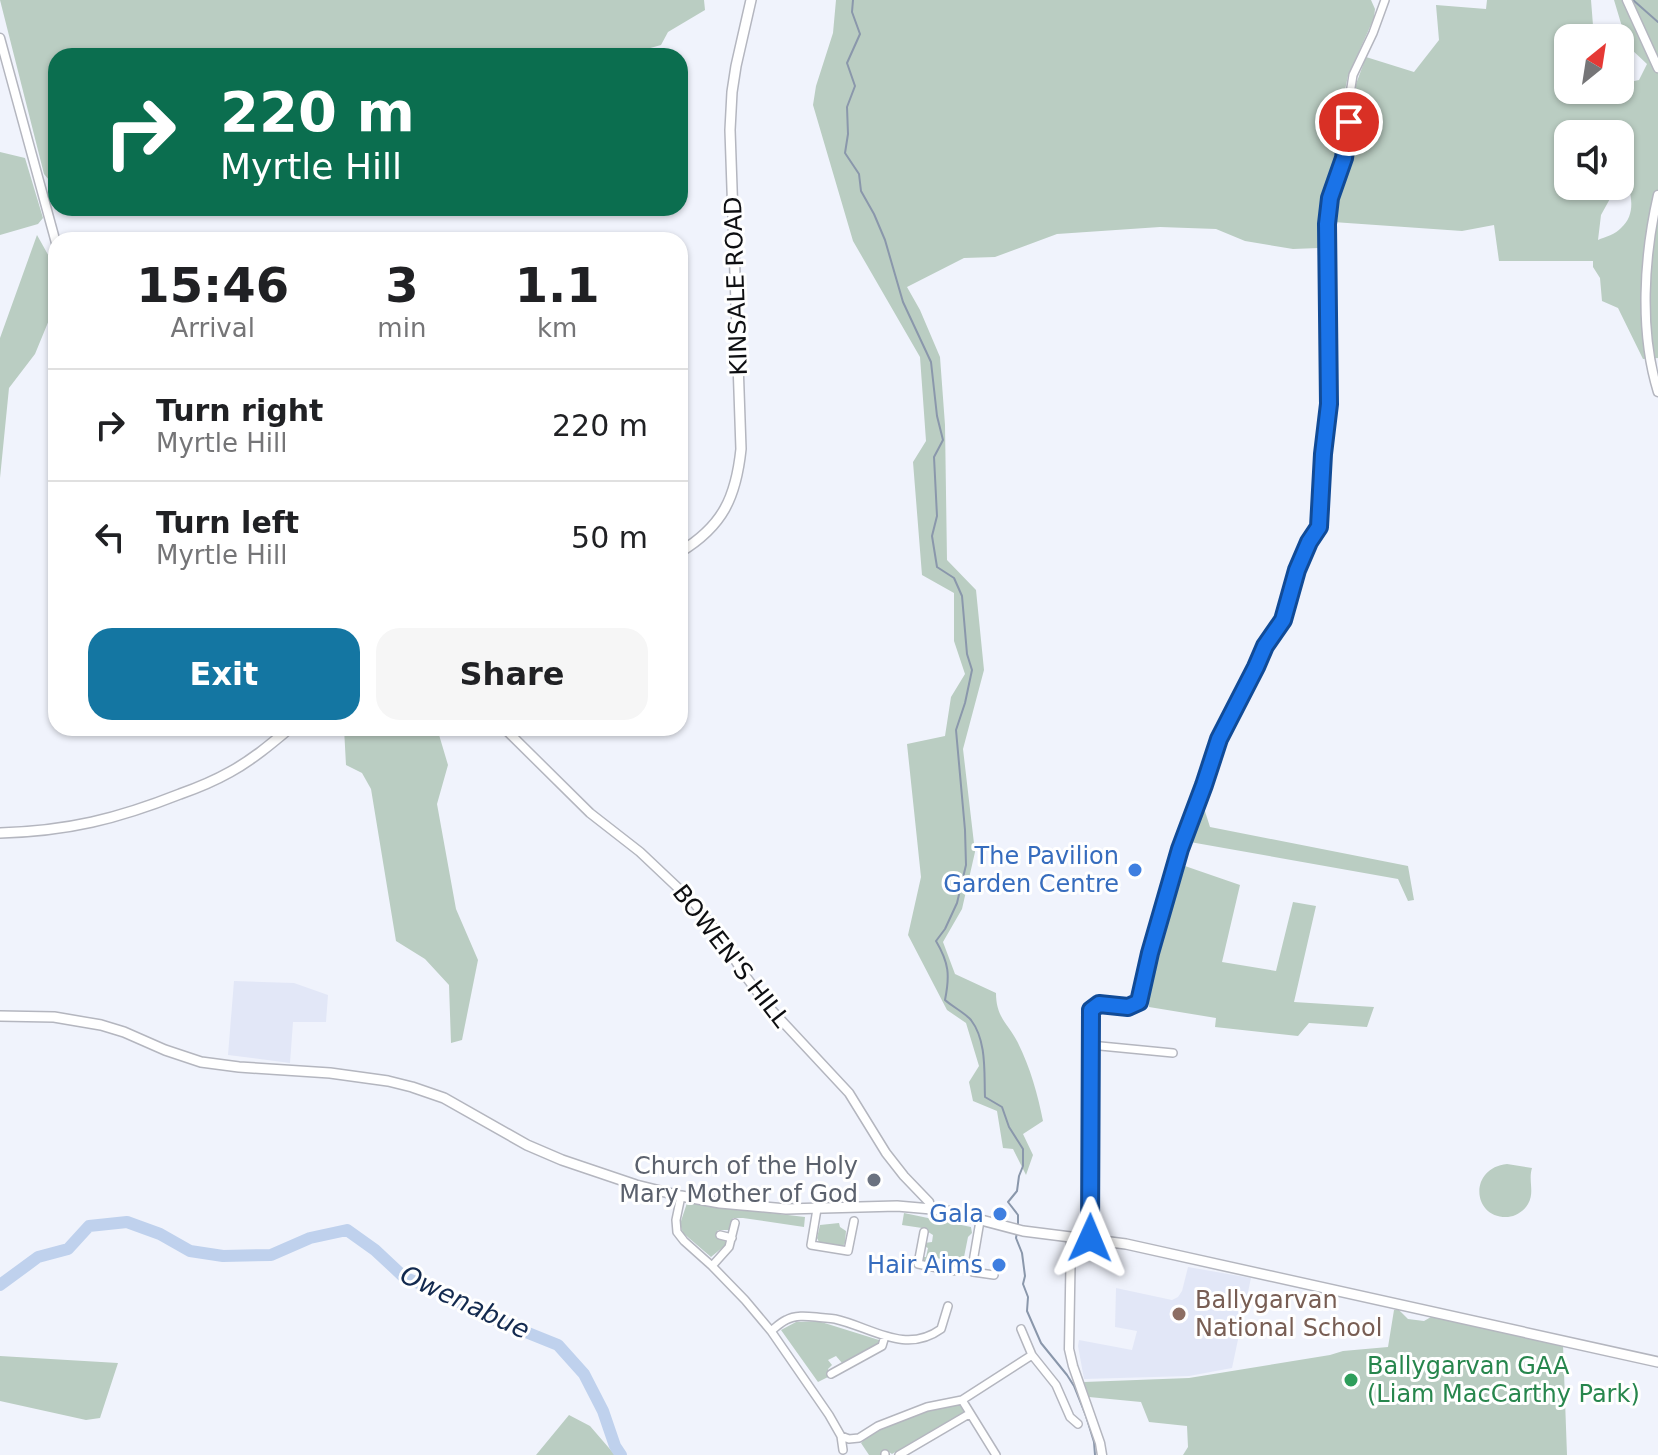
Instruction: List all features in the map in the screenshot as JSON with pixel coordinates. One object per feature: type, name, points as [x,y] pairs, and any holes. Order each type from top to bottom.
[{"type":"main road","name":"KINSALE ROAD","points":[[688,547],[725,510],[736,485],[740,465],[731,120],[736,66],[751,0]]},
{"type":"main road","points":[[0,833],[49,831],[89,824],[150,807],[232,771],[281,736]]},
{"type":"main road","points":[[0,1016],[54,1017],[101,1025],[201,1062],[330,1073],[412,1087],[444,1098],[513,1138],[562,1160],[623,1181],[681,1196],[755,1207],[930,1208],[1018,1230],[1090,1238],[1205,1260],[1658,1362]]},
{"type":"street","points":[[1090,1238],[1090,1015],[1094,1006],[1128,1007],[1139,1002],[1180,849],[1219,739],[1265,646],[1283,620],[1297,570],[1319,527],[1329,404],[1328,213],[1344,158],[1353,75],[1385,0]]},
{"type":"street","points":[[1627,0],[1658,68]]},
{"type":"street","points":[[0,38],[48,214]]},
{"type":"street","points":[[1658,195],[1649,239],[1646,282],[1653,377],[1658,392]]},
{"type":"street","name":"BOWEN'S HILL","points":[[512,736],[590,813],[640,852],[695,904],[767,1005],[849,1093],[886,1153],[929,1202],[930,1208]]},
{"type":"street","points":[[1090,1045],[1173,1053]]},
{"type":"street","points":[[681,1196],[677,1232],[745,1300],[771,1331],[841,1436],[843,1450]]},
{"type":"street","points":[[817,1209],[811,1245],[848,1251],[853,1224],[843,1226]]},
{"type":"street","points":[[924,1232],[918,1264],[952,1271],[968,1268],[973,1262],[980,1221]]},
{"type":"street","points":[[712,1266],[729,1247],[735,1223]]},
{"type":"street","points":[[720,1235],[732,1238]]},
{"type":"street","points":[[1071,1237],[1069,1349],[1102,1455]]},
{"type":"street","points":[[968,1268],[973,1272],[994,1275]]},
{"type":"street","points":[[771,1331],[786,1319],[802,1315],[834,1319],[885,1336],[919,1340],[941,1329],[948,1306]]},
{"type":"street","points":[[936,1312],[945,1315]]},
{"type":"street","points":[[1021,1329],[1032,1355],[1056,1385],[1078,1424]]},
{"type":"street","points":[[831,1374],[882,1346],[885,1336]]},
{"type":"street","points":[[841,1436],[859,1438],[878,1426],[927,1407],[962,1400],[1032,1355]]},
{"type":"street","points":[[833,1360],[839,1370]]},
{"type":"street","points":[[962,1400],[996,1455]]},
{"type":"street","points":[[899,1455],[969,1414]]},
{"type":"shaded area","points":[[234,981],[294,983],[328,995],[326,1022],[293,1022],[290,1063],[228,1055]]},
{"type":"shaded area","name":"Ballygarvan National School","points":[[1188,1267],[1251,1278],[1232,1368],[1189,1376],[1084,1379],[1079,1340],[1132,1350],[1137,1331],[1115,1327],[1116,1288],[1172,1300],[1182,1291]]},
{"type":"green space","points":[[0,0],[704,0],[705,10],[668,32],[661,45],[650,48],[48,48],[48,179],[44,174]]},
{"type":"green space","points":[[836,0],[1371,0],[1375,9],[1374,18],[1348,76],[1338,164],[1323,198],[1319,248],[1293,249],[1245,241],[1216,229],[1160,227],[1057,234],[995,257],[964,258],[907,287],[940,357],[945,425],[947,560],[976,590],[984,670],[963,749],[975,852],[962,909],[943,942],[955,974],[996,993],[1000,1015],[1018,1043],[1030,1071],[1043,1121],[1023,1134],[1033,1155],[1026,1175],[1013,1149],[1003,1148],[997,1111],[973,1101],[969,1082],[979,1066],[966,1023],[947,1010],[908,935],[921,877],[907,744],[945,736],[951,697],[965,674],[954,641],[954,593],[922,575],[913,462],[926,441],[920,357],[853,241],[813,105],[833,33]]},
{"type":"green space","points":[[1487,0],[1591,0],[1593,24],[1554,24],[1554,104],[1634,104],[1634,81],[1639,80],[1647,64],[1634,52],[1634,24],[1621,24],[1614,0],[1658,0],[1658,358],[1643,359],[1618,308],[1602,301],[1600,278],[1593,261],[1499,261],[1494,225],[1462,231],[1333,222],[1335,195],[1351,151],[1356,84],[1366,57],[1414,72],[1439,40],[1436,5],[1486,9]]},
{"type":"green space","points":[[0,152],[25,158],[43,218],[38,224],[0,235]]},
{"type":"green space","points":[[37,235],[48,255],[48,322],[35,354],[9,388],[0,478],[0,338]]},
{"type":"green space","points":[[344,736],[439,736],[448,765],[437,804],[456,909],[478,960],[462,1040],[451,1043],[449,985],[425,959],[396,941],[371,789],[362,773],[346,765]]},
{"type":"green space","points":[[1203,805],[1210,827],[1408,866],[1414,900],[1408,901],[1398,879],[1190,842]]},
{"type":"green space","points":[[1182,865],[1240,885],[1222,962],[1276,971],[1293,902],[1316,906],[1294,1002],[1374,1007],[1367,1027],[1309,1023],[1298,1036],[1215,1027],[1216,1018],[1149,1007],[1148,991],[1154,955]]},
{"type":"green space","points":[[1507,1164],[1532,1168],[1528,1204],[1520,1213],[1508,1217],[1487,1210],[1479,1193],[1486,1174]]},
{"type":"green space","points":[[687,1203],[805,1217],[804,1227],[733,1218],[730,1230],[718,1230],[715,1235],[728,1243],[711,1257],[683,1233],[680,1224]]},
{"type":"green space","points":[[904,1213],[971,1227],[964,1257],[970,1258],[968,1263],[954,1268],[955,1262],[932,1257],[930,1262],[923,1261],[928,1248],[924,1243],[932,1242],[933,1235],[922,1228],[902,1225]]},
{"type":"green space","points":[[839,1223],[846,1231],[843,1246],[819,1242],[820,1225]]},
{"type":"green space","name":"Ballygarvan GAA (Liam MacCarthy Park)","points":[[1398,1309],[1408,1319],[1424,1321],[1431,1317],[1563,1345],[1567,1455],[1183,1455],[1188,1447],[1187,1426],[1149,1422],[1141,1402],[1089,1397],[1084,1382],[1189,1378],[1343,1351],[1388,1347],[1394,1310]]},
{"type":"green space","points":[[818,1321],[879,1340],[879,1345],[842,1363],[836,1356],[828,1360],[832,1365],[828,1369],[828,1377],[818,1382],[781,1330],[796,1322]]},
{"type":"green space","points":[[0,1356],[118,1363],[100,1418],[86,1420],[0,1401]]},
{"type":"green space","points":[[959,1404],[964,1412],[892,1454],[886,1450],[880,1455],[869,1455],[861,1443],[894,1423]]},
{"type":"green space","points":[[569,1415],[590,1426],[615,1455],[536,1455]]},
{"type":"waterway","points":[[853,0],[852,12],[860,34],[847,63],[855,86],[847,107],[845,153],[859,174],[861,191],[885,240],[903,302],[931,362],[943,440],[934,457],[937,516],[932,536],[937,567],[954,578],[962,596],[967,654],[972,670],[956,730],[966,865],[957,903],[936,941],[947,969],[945,1000],[971,1020],[980,1038],[985,1097],[1002,1107],[1009,1127],[1023,1149],[1023,1166],[1017,1191],[1008,1202],[1018,1215],[1018,1226]]},
{"type":"waterway","points":[[1633,0],[1658,22]]},
{"type":"waterway","name":"Owenabue","points":[[0,1285],[38,1257],[68,1249],[89,1226],[127,1222],[160,1234],[190,1251],[223,1256],[271,1255],[310,1238],[347,1230],[375,1250],[405,1278],[438,1290],[476,1312],[558,1345],[584,1374],[621,1455]]},
{"type":"waterway","points":[[1017,1232],[1025,1276],[1023,1284],[1028,1297],[1027,1311],[1041,1343],[1074,1386],[1094,1442],[1095,1455]]},
{"type":"place","name":"The Pavilion Garden Centre","points":[[1135,870]]},
{"type":"place","name":"Church of the Holy Mary Mother of God","points":[[874,1180]]},
{"type":"place","name":"Gala","points":[[1000,1214]]},
{"type":"place","name":"Hair Aims","points":[[999,1265]]},
{"type":"place","name":"Ballygarvan National School","points":[[1179,1314]]},
{"type":"place","name":"Ballygarvan GAA (Liam MacCarthy Park)","points":[[1351,1380]]},
{"type":"route","points":[[1090,1238],[1091,1010],[1099,1004],[1128,1007],[1142,997],[1150,953],[1180,849],[1223,728],[1265,646],[1283,620],[1297,570],[1319,527],[1329,404],[1327,224],[1330,198],[1344,158],[1349,122]]}]
